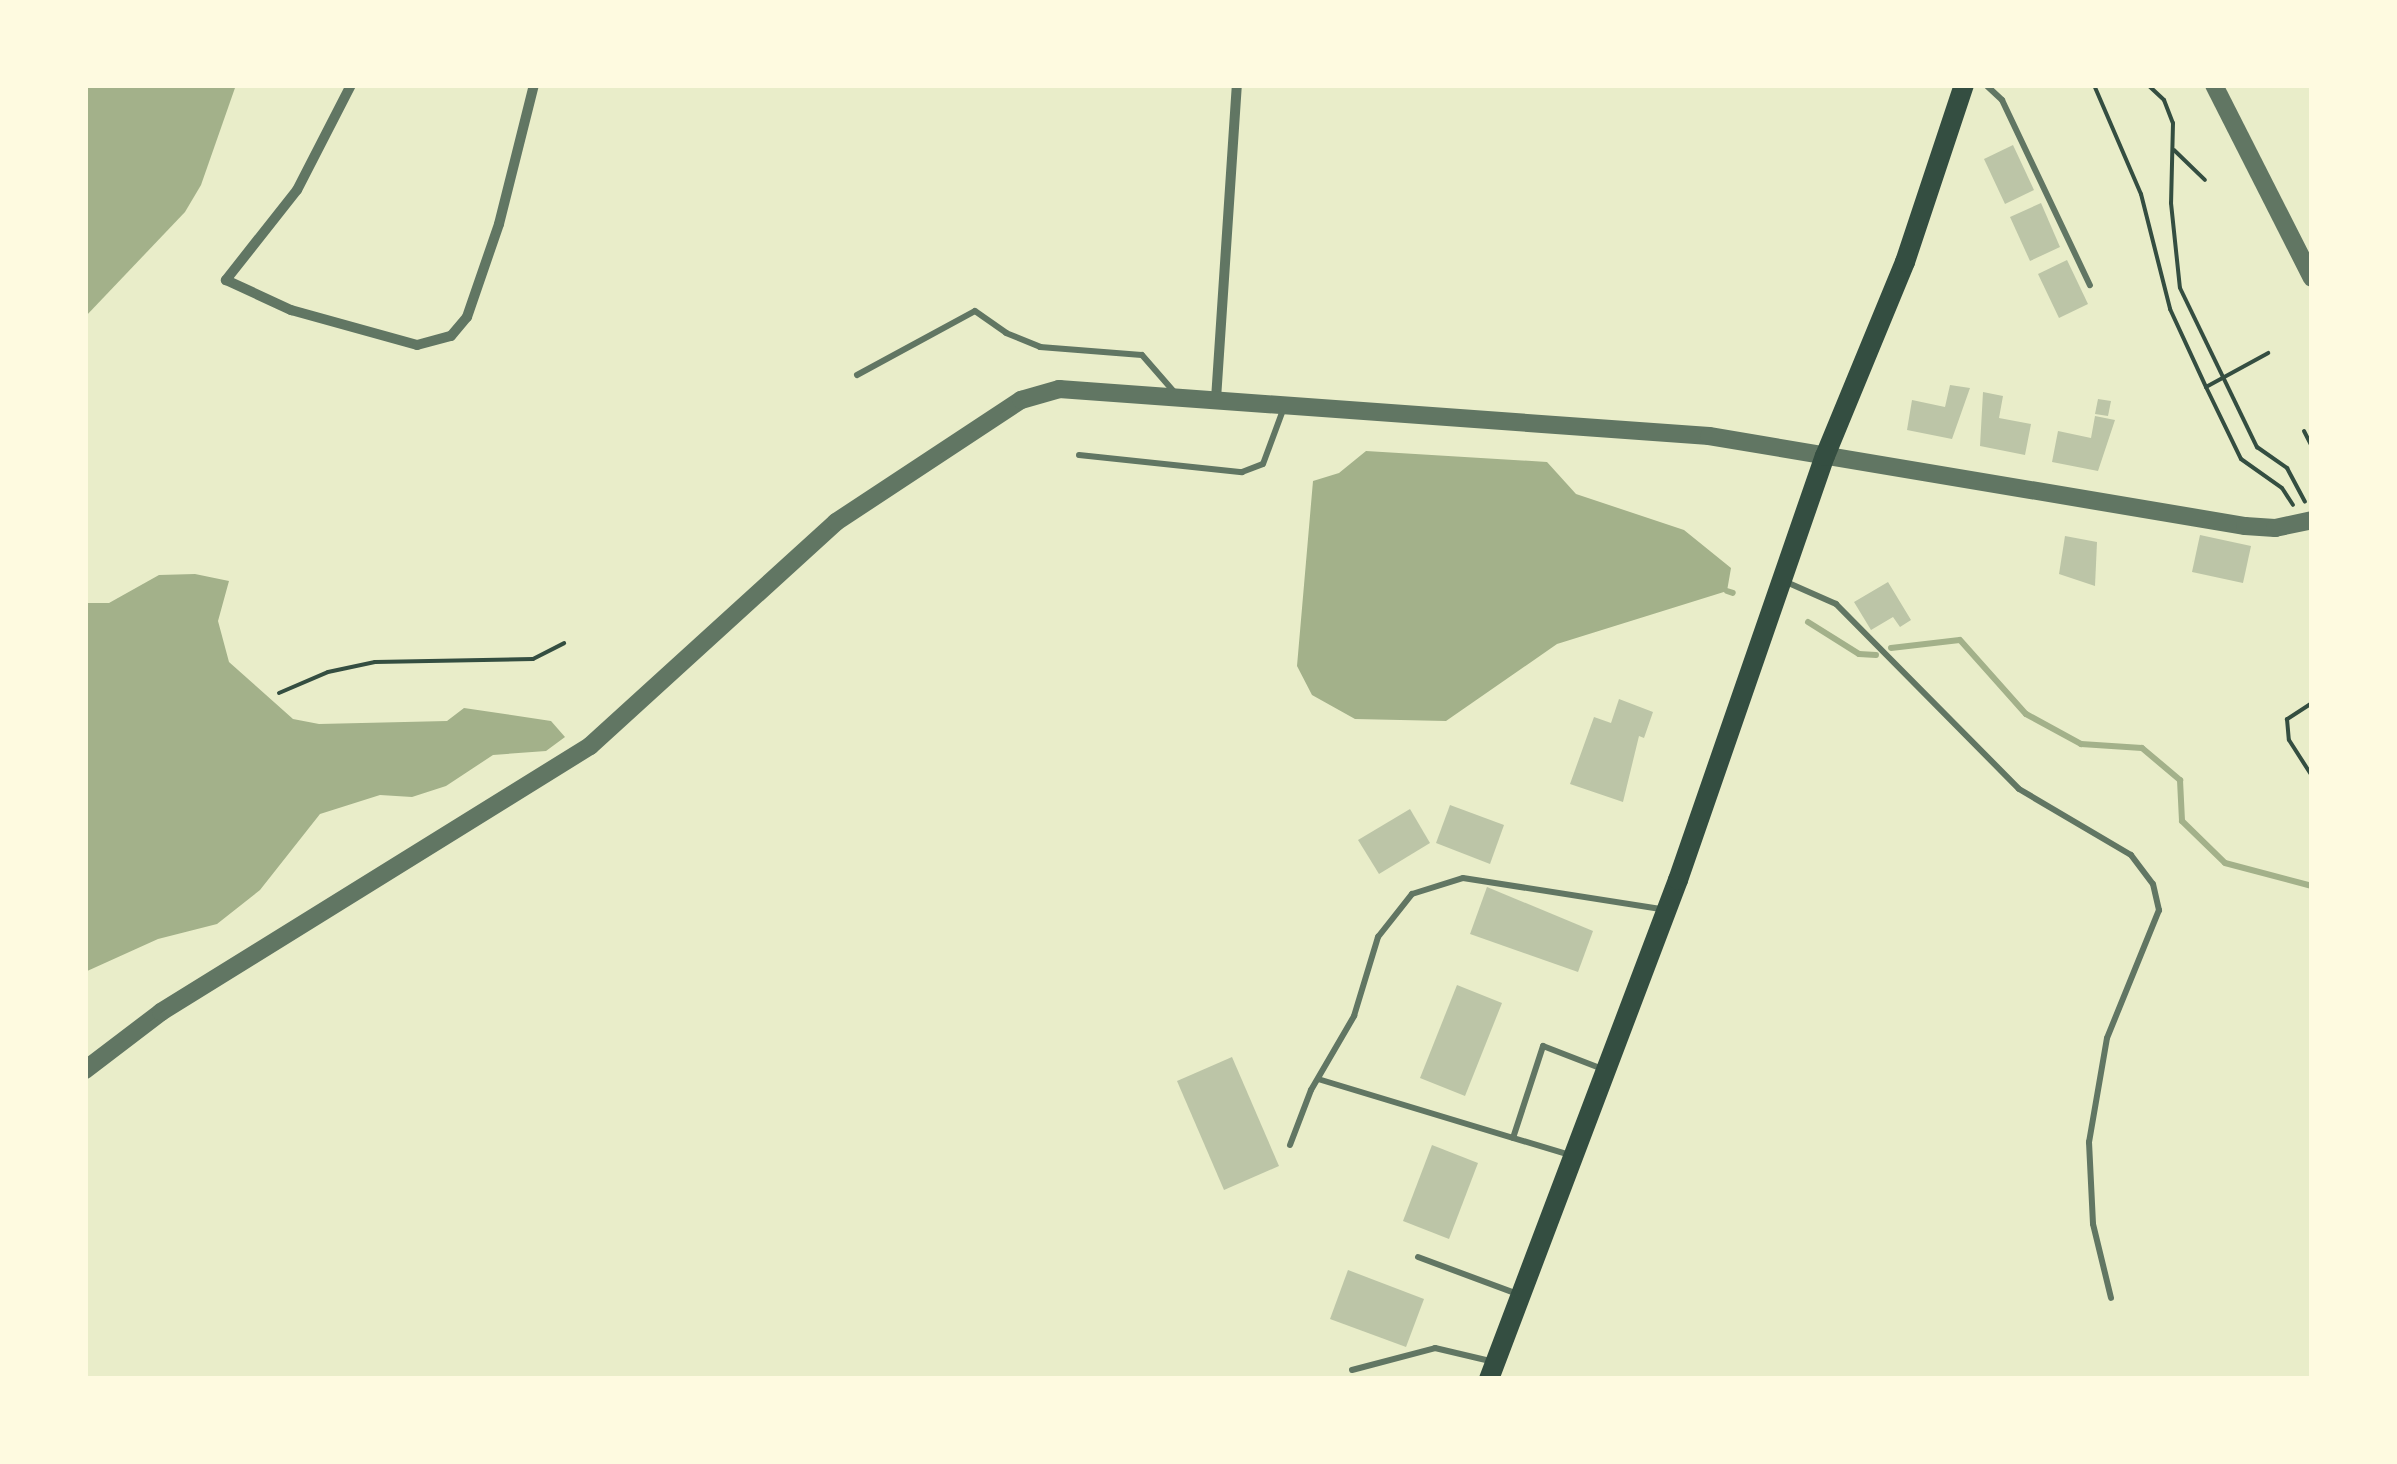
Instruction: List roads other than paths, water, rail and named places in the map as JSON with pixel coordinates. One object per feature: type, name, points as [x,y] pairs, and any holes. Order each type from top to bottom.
[{"type":"main road","points":[[1492,1371],[1667,910],[1825,456],[1904,262],[1964,85]]},
{"type":"street","points":[[351,85],[297,190],[226,280],[292,310],[418,345],[451,336],[467,317],[499,224],[534,85]]},
{"type":"street","points":[[1216,399],[1237,85]]},
{"type":"street","points":[[2214,85],[2312,278]]},
{"type":"street","points":[[85,1070],[160,1012],[590,746],[836,522],[1021,400],[1084,387],[1709,436],[2276,528],[2309,519]]},
{"type":"lane","points":[[1986,85],[2002,100],[2090,285]]},
{"type":"lane","points":[[857,375],[976,310],[1006,334],[1040,346],[1142,356],[1176,395]]},
{"type":"lane","points":[[1079,455],[1242,472],[1263,464],[1286,404]]},
{"type":"lane","points":[[1783,580],[1836,604],[2019,789],[2131,855],[2153,884],[2159,910],[2107,1038],[2089,1142],[2093,1224],[2111,1298]]},
{"type":"lane","points":[[1290,1145],[1318,1079],[1354,1016],[1378,937],[1412,894],[1463,878],[1667,910]]},
{"type":"lane","points":[[1514,1138],[1543,1046],[1607,1070]]},
{"type":"lane","points":[[1318,1079],[1575,1156]]},
{"type":"lane","points":[[1418,1257],[1521,1296]]},
{"type":"lane","points":[[1352,1370],[1435,1348],[1492,1371]]},
{"type":"waterway","points":[[1727,591],[1733,593]]},
{"type":"waterway","points":[[1808,622],[1859,654],[1876,655]]},
{"type":"waterway","points":[[1891,648],[1960,640],[2026,714],[2081,744],[2142,748],[2180,780],[2182,821],[2225,863],[2312,886]]}]
